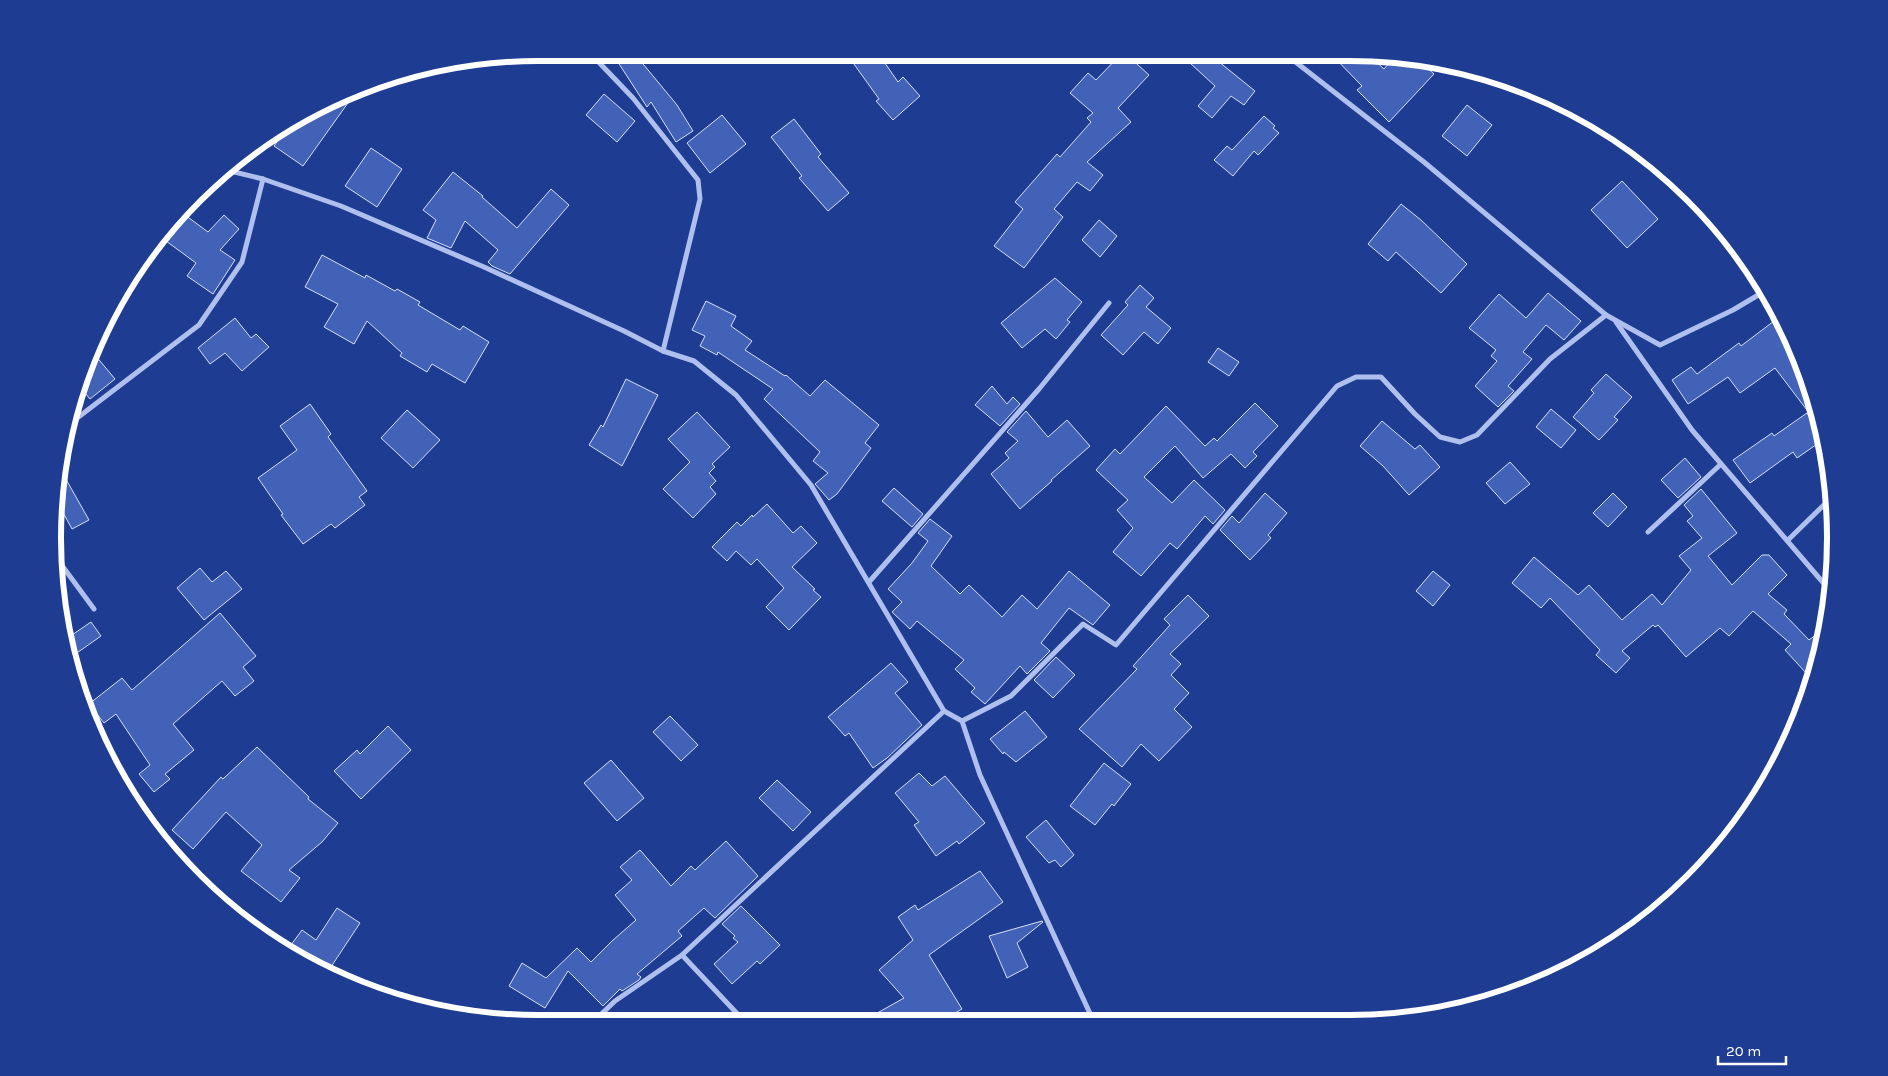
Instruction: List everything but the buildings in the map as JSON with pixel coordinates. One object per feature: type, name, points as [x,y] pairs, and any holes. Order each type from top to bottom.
[{"type":"street","points":[[598,61],[633,98],[698,180],[700,199],[663,351]]},
{"type":"street","points":[[1294,61],[1424,162],[1606,315],[1660,345],[1733,310],[1759,294]]},
{"type":"street","points":[[234,172],[263,179],[341,206],[484,267],[624,331],[663,351],[694,361],[736,394],[811,485],[944,711],[962,721],[980,775],[1091,1015]]},
{"type":"street","points":[[76,419],[199,325],[242,262],[263,179]]},
{"type":"street","points":[[869,582],[1039,390],[1109,303]]},
{"type":"street","points":[[962,721],[1011,696],[1083,624],[1116,645],[1337,386],[1356,376],[1381,376],[1415,414],[1440,437],[1460,442],[1477,435],[1550,359],[1606,315]]},
{"type":"street","points":[[1615,320],[1692,430],[1825,584]]},
{"type":"street","points":[[1648,532],[1722,464]]},
{"type":"street","points":[[1788,540],[1826,503]]},
{"type":"street","points":[[62,565],[94,609]]},
{"type":"street","points":[[600,1015],[615,1000],[682,955],[944,711]]},
{"type":"street","points":[[682,955],[738,1015]]}]
